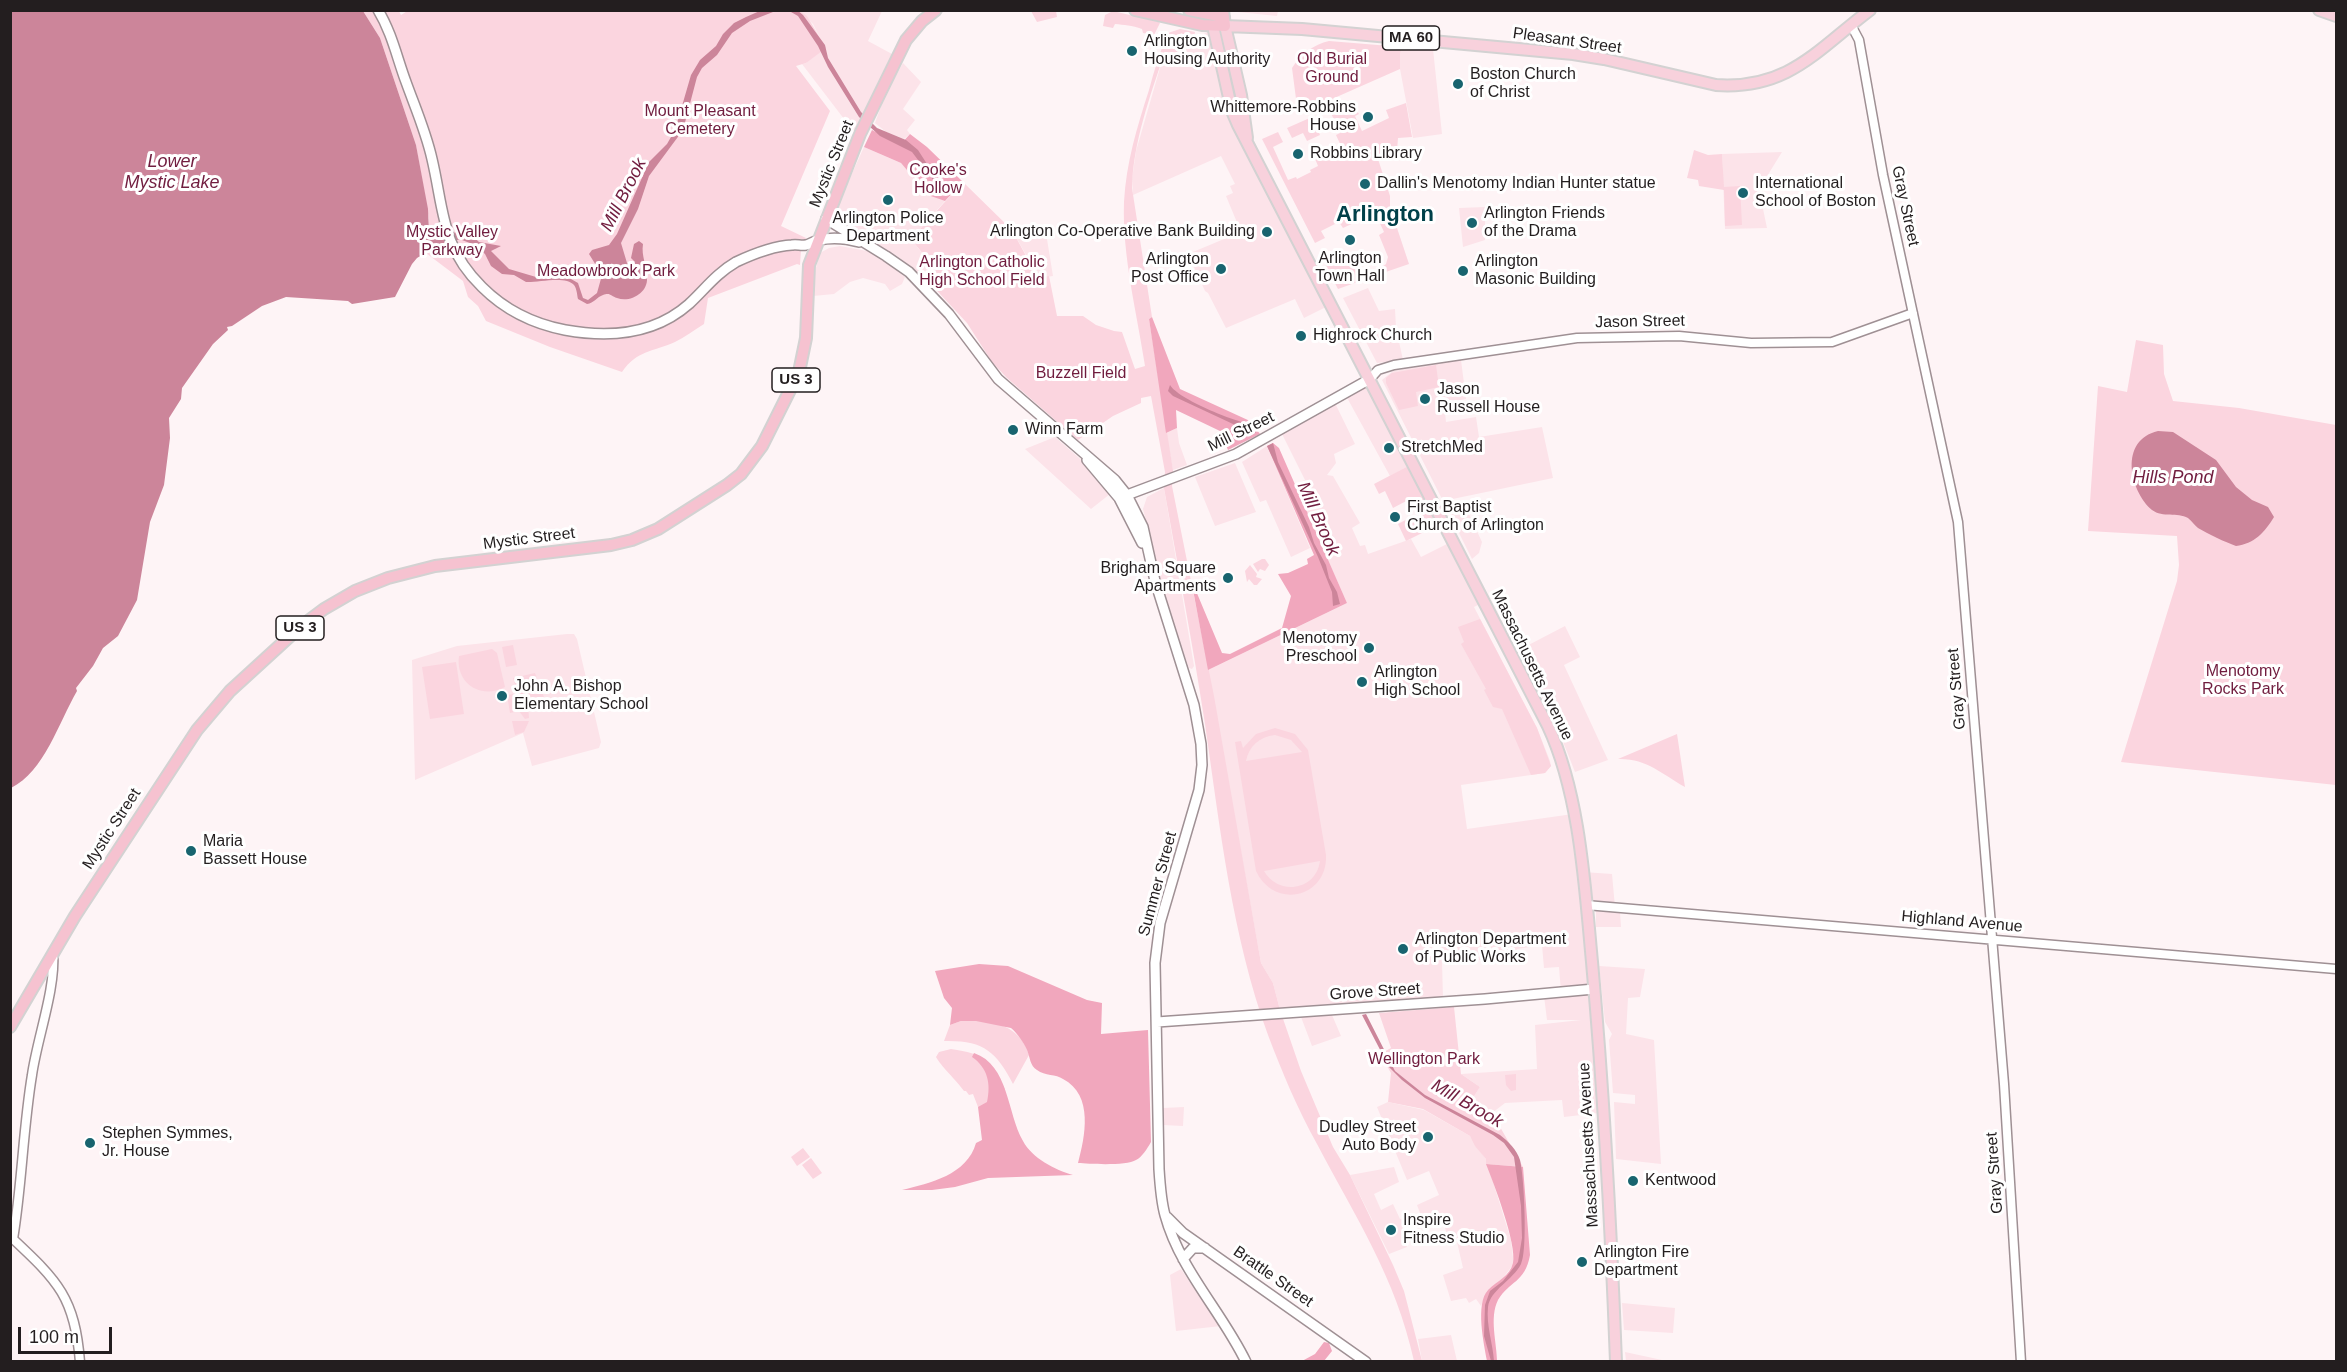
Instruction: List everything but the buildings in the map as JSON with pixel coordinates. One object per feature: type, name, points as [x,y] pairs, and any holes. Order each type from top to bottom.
[{"type":"highway","name":"Mystic Street","points":[[10,1027],[53,951],[167,773],[205,719],[249,673],[319,612],[373,583],[435,566],[610,545],[632,540],[665,525],[741,474],[762,446],[799,372],[806,338],[808,269],[817,241],[867,120],[906,40],[919,24],[936,10]]},
{"type":"highway","points":[[1135,10],[1220,19]]},
{"type":"highway","points":[[1189,10],[1220,19]]},
{"type":"main road","points":[[378,10],[390,34],[425,132],[446,230],[452,244],[463,265],[480,286],[517,313],[541,324],[581,333],[617,334],[645,329],[671,317],[720,273],[738,261],[772,249],[793,244],[805,245],[817,241]]},
{"type":"main road","name":"Pleasant Street","points":[[1220,19],[1573,54],[1716,85],[1732,86],[1769,80],[1793,70],[1870,10]]},
{"type":"main road","points":[[2319,10],[2337,16]]},
{"type":"main road","name":"Massachusetts Avenue","points":[[1220,19],[1232,111],[1556,745],[1573,814],[1586,904],[1602,1088],[1616,1362]]},
{"type":"main road","name":"Summer Street","points":[[826,219],[880,252],[914,277],[954,321],[991,372],[1070,442],[1123,497],[1149,559],[1194,705],[1202,765],[1197,799],[1160,922],[1155,963],[1159,1169],[1165,1215],[1183,1259],[1225,1324],[1246,1362]]},
{"type":"main road","name":"Summer Street","points":[[817,241],[837,238],[850,240],[880,252]]},
{"type":"main road","name":"Mill Street","points":[[1123,497],[1236,454],[1370,379]]},
{"type":"main road","name":"Grove Street","points":[[1157,1022],[1594,989]]},
{"type":"main road","name":"Brattle Street","points":[[1165,1215],[1183,1233],[1366,1362]]},
{"type":"main road","points":[[1183,1259],[1192,1248],[1205,1248]]},
{"type":"street","name":"Gray Street","points":[[1851,25],[1859,40],[1878,147],[1958,522],[2009,1155],[2021,1362]]},
{"type":"street","name":"Jason Street","points":[[1370,379],[1378,370],[1394,365],[1576,338],[1679,336],[1751,343],[1832,342],[1913,313]]},
{"type":"street","name":"Highland Avenue","points":[[1586,904],[2337,969]]},
{"type":"street","points":[[53,951],[54,962],[27,1106],[20,1200],[13,1239],[58,1283],[74,1320],[80,1362]]},
{"type":"shaded area","points":[[1229,10],[1278,11],[1277,16]]},
{"type":"shaded area","points":[[800,11],[882,11],[868,41],[892,54],[854,132],[802,64],[806,63],[822,42],[813,24]]},
{"type":"shaded area","points":[[1208,32],[1231,122],[1326,307],[1304,318],[1295,299],[1226,328],[1205,291],[1188,254],[1241,232],[1226,196],[1233,193],[1230,186],[1235,184],[1221,156],[1133,195],[1132,179],[1136,151],[1164,54],[1178,58],[1176,50],[1179,43],[1199,39],[1201,35]]},
{"type":"shaded area","points":[[1402,47],[1433,49],[1442,134],[1413,138],[1400,69]]},
{"type":"shaded area","points":[[903,63],[921,82],[903,109],[915,120],[907,130],[910,134],[904,139],[886,132],[875,123],[885,95]]},
{"type":"shaded area","points":[[864,147],[901,163],[928,194],[945,201],[911,239],[936,271],[927,280],[897,256],[836,221],[834,213]]},
{"type":"shaded area","name":"International School of Boston","points":[[1782,152],[1769,173],[1763,189],[1762,204],[1767,228],[1725,229],[1722,154]]},
{"type":"shaded area","points":[[1485,207],[1485,240],[1463,247],[1459,208]]},
{"type":"shaded area","points":[[1012,230],[1040,235],[1046,233],[1053,276],[1039,278]]},
{"type":"shaded area","points":[[840,246],[867,251],[882,259],[905,277],[902,284],[890,291],[885,284],[863,278],[850,282],[834,294],[813,296],[814,275],[820,253]]},
{"type":"shaded area","points":[[1368,288],[1379,311],[1395,309],[1396,328],[1403,360],[1377,363],[1343,298]]},
{"type":"shaded area","points":[[1461,360],[1466,399],[1444,403],[1446,422],[1476,417],[1479,437],[1542,427],[1553,478],[1443,501],[1382,380],[1393,371]]},
{"type":"shaded area","points":[[1370,379],[1414,463],[1390,476],[1345,394]]},
{"type":"shaded area","name":"Arlington High School","points":[[1334,401],[1355,444],[1334,454],[1336,463],[1327,475],[1333,476],[1360,523],[1352,528],[1360,546],[1365,545],[1368,554],[1411,539],[1421,557],[1453,541],[1484,602],[1474,607],[1537,728],[1550,761],[1551,766],[1545,773],[1461,785],[1467,829],[1573,814],[1583,872],[1612,874],[1615,907],[1587,905],[1594,989],[1561,992],[1559,967],[1544,968],[1542,945],[1517,949],[1511,959],[1442,961],[1443,999],[1280,1010],[1273,983],[1261,963],[1208,670],[1347,603],[1294,484],[1305,480],[1280,430]]},
{"type":"shaded area","points":[[1177,428],[1179,443],[1187,465],[1173,470],[1166,433]]},
{"type":"shaded area","points":[[1055,437],[1086,464],[1110,494],[1091,509],[1025,449]]},
{"type":"shaded area","points":[[1267,446],[1310,548],[1291,557],[1266,500],[1260,502],[1242,462]]},
{"type":"shaded area","points":[[1235,463],[1256,512],[1215,526],[1195,477]]},
{"type":"shaded area","points":[[1164,488],[1194,666],[1192,669],[1189,668],[1170,615],[1143,509],[1147,497]]},
{"type":"shaded area","points":[[1468,512],[1482,542],[1479,553],[1472,559],[1449,513]]},
{"type":"shaded area","points":[[1565,626],[1580,657],[1564,665],[1608,760],[1575,772],[1556,724],[1517,651]]},
{"type":"shaded area","name":"John A. Bishop Elementary School","points":[[574,634],[577,639],[601,742],[599,748],[532,766],[523,733],[415,780],[412,660],[457,646]]},
{"type":"shaded area","points":[[1596,911],[1620,912],[1621,927],[1596,927]]},
{"type":"shaded area","points":[[1599,966],[1645,969],[1640,997],[1628,998],[1626,1034],[1654,1040],[1661,1164],[1616,1159],[1614,1102],[1635,1104],[1635,1095],[1613,1093],[1609,1040],[1612,1034],[1605,1022]]},
{"type":"shaded area","points":[[1592,991],[1598,1113],[1564,1117],[1562,1100],[1505,1103],[1492,1113],[1469,1104],[1480,1087],[1461,1074],[1537,1069],[1535,1025],[1581,1020],[1547,1020],[1544,996]]},
{"type":"shaded area","points":[[1332,1015],[1341,1036],[1312,1046],[1301,1017]]},
{"type":"shaded area","points":[[1388,1102],[1424,1110],[1470,1136],[1486,1159],[1511,1240],[1513,1265],[1503,1278],[1487,1291],[1481,1306],[1476,1299],[1469,1303],[1466,1298],[1451,1301],[1443,1275],[1463,1268],[1457,1242],[1450,1243],[1442,1219],[1424,1224],[1417,1205],[1439,1195],[1429,1171],[1407,1180],[1377,1107]]},
{"type":"shaded area","points":[[1184,1107],[1183,1126],[1163,1125],[1163,1108]]},
{"type":"shaded area","points":[[1394,1167],[1399,1182],[1374,1194],[1381,1210],[1393,1204],[1400,1219],[1413,1215],[1417,1224],[1401,1231],[1407,1247],[1389,1254],[1350,1175]]},
{"type":"shaded area","points":[[1181,1269],[1221,1326],[1176,1331],[1170,1275]]},
{"type":"shaded area","points":[[1622,1303],[1675,1308],[1673,1333],[1624,1330]]},
{"type":"shaded area","points":[[1451,1335],[1457,1361],[1422,1361],[1418,1339]]},
{"type":"shaded area","points":[[1625,1352],[1662,1360],[1662,1361],[1626,1361]]},
{"type":"green space","name":"Mount Pleasant Cemetery","points":[[409,10],[800,11],[807,16],[826,48],[806,63],[796,66],[830,111],[781,226],[806,238],[801,250],[800,265],[797,264],[708,298],[704,324],[675,342],[640,355],[622,372],[550,347],[486,321],[478,306],[468,297],[463,281],[426,253],[429,219],[416,145],[380,38],[363,11],[399,11],[401,15]]},
{"type":"green space","points":[[1031,11],[1056,11],[1057,17],[1037,22]]},
{"type":"green space","points":[[1113,11],[1160,23],[1154,35],[1143,33],[1142,29],[1131,26],[1115,24],[1113,28],[1103,26],[1105,15]]},
{"type":"green space","points":[[1180,29],[1195,32],[1194,37],[1189,40],[1185,39],[1182,33],[1177,35],[1176,47],[1179,59],[1164,54],[1139,137],[1132,188],[1152,317],[1149,319],[1173,470],[1172,486],[1214,696],[1261,963],[1273,983],[1301,1071],[1333,1147],[1350,1175],[1404,1291],[1422,1361],[1414,1361],[1397,1302],[1386,1275],[1310,1131],[1285,1077],[1268,1035],[1245,959],[1222,842],[1200,695],[1164,488],[1165,472],[1151,396],[1141,398],[1141,403],[1113,416],[1078,440],[992,362],[967,323],[927,280],[936,270],[911,239],[963,182],[1012,230],[1038,278],[1049,276],[1057,316],[1083,316],[1096,325],[1122,332],[1135,369],[1145,366],[1125,243],[1125,188],[1140,118],[1160,54],[1168,33]]},
{"type":"green space","name":"Old Burial Ground","points":[[1329,41],[1402,47],[1400,69],[1298,114],[1292,68],[1308,51]]},
{"type":"green space","points":[[1338,103],[1350,106],[1359,114],[1355,116],[1362,131],[1389,118],[1386,110],[1406,103],[1412,137],[1398,138],[1397,151],[1378,159],[1390,196],[1390,207],[1409,264],[1374,276],[1386,264],[1388,257],[1379,235],[1384,232],[1375,213],[1343,228],[1339,222],[1321,231],[1325,238],[1315,243],[1262,139],[1278,132],[1283,142],[1273,147],[1288,180],[1296,177],[1297,179],[1318,166],[1314,156],[1327,151],[1331,156],[1336,154],[1338,156],[1347,150],[1345,147],[1342,148],[1336,135],[1340,133],[1330,111],[1327,112],[1325,109]]},
{"type":"green space","points":[[1312,117],[1320,135],[1307,141],[1303,133],[1292,138],[1287,128]]},
{"type":"green space","name":"Cooke's Hollow","points":[[872,130],[900,145],[910,134],[963,182],[945,201],[928,195],[901,163],[864,147]]},
{"type":"green space","points":[[1694,150],[1708,155],[1722,154],[1724,187],[1740,186],[1742,225],[1725,226],[1724,190],[1699,186],[1698,180],[1687,178]]},
{"type":"green space","points":[[1335,259],[1339,265],[1350,260],[1352,263],[1355,262],[1361,278],[1366,276],[1366,279],[1338,289],[1325,264]]},
{"type":"green space","points":[[1152,317],[1180,389],[1250,421],[1260,434],[1228,450],[1220,431],[1176,410],[1177,428],[1166,433],[1149,319]]},
{"type":"green space","name":"Menotomy Rocks Park","points":[[2136,340],[2163,345],[2164,374],[2173,401],[2239,408],[2336,425],[2336,785],[2121,762],[2177,581],[2179,565],[2177,536],[2088,531],[2098,386],[2127,392]]},
{"type":"green space","points":[[1436,365],[1439,387],[1416,392],[1418,406],[1399,410],[1386,383],[1386,378],[1392,373]]},
{"type":"green space","points":[[1273,443],[1279,448],[1347,603],[1208,670],[1191,579],[1222,653],[1230,654],[1282,628],[1291,596],[1278,574],[1288,573],[1308,564],[1307,559],[1314,555],[1267,446]]},
{"type":"green space","points":[[1414,463],[1444,522],[1406,541],[1398,524],[1413,516],[1416,521],[1420,519],[1416,510],[1418,502],[1415,503],[1410,499],[1393,508],[1385,491],[1379,494],[1374,484]]},
{"type":"green space","points":[[1265,559],[1269,565],[1265,571],[1260,569],[1258,572],[1253,564]]},
{"type":"green space","points":[[1250,565],[1257,574],[1256,577],[1262,579],[1257,585],[1249,579],[1247,582],[1245,571]]},
{"type":"green space","points":[[1480,619],[1537,728],[1551,766],[1545,773],[1531,775],[1502,709],[1493,707],[1484,690],[1486,689],[1461,644],[1464,642],[1458,627]]},
{"type":"green space","points":[[513,645],[517,665],[506,667],[502,647]]},
{"type":"green space","points":[[492,649],[497,653],[505,687],[496,691],[479,690],[465,681],[459,666],[459,656]]},
{"type":"green space","points":[[456,662],[464,714],[430,719],[422,667]]},
{"type":"green space","points":[[535,673],[548,708],[532,711],[527,690],[517,692],[513,678]]},
{"type":"green space","points":[[527,692],[529,718],[525,719],[519,711],[510,713],[507,695]]},
{"type":"green space","points":[[512,721],[529,721],[524,732],[515,735]]},
{"type":"green space","points":[[1275,728],[1295,734],[1308,750],[1326,855],[1324,870],[1318,881],[1309,889],[1298,894],[1275,891],[1264,883],[1256,871],[1235,742],[1241,741],[1243,748],[1256,734]],"holes":[[[1275,735],[1291,740],[1302,752],[1246,761],[1256,743]],[[1320,861],[1312,879],[1296,887],[1278,884],[1264,871]]]},
{"type":"green space","points":[[1677,734],[1685,787],[1645,764],[1628,759],[1618,759]]},
{"type":"green space","points":[[979,964],[1008,966],[1087,1000],[1102,1003],[1101,1034],[1148,1030],[1151,1142],[1138,1159],[1117,1164],[1078,1163],[1085,1129],[1085,1117],[1079,1095],[1073,1086],[1060,1077],[1040,1072],[1035,1068],[1024,1044],[1011,1028],[976,1021],[961,1021],[950,1025],[952,1008],[944,998],[935,971]]},
{"type":"green space","name":"Wellington Park","points":[[1454,1007],[1461,1074],[1480,1087],[1469,1104],[1492,1113],[1523,1167],[1486,1164],[1486,1159],[1470,1136],[1423,1109],[1388,1102],[1391,1073],[1380,1054],[1391,1048],[1379,1013]]},
{"type":"green space","points":[[961,1021],[993,1023],[1011,1030],[1018,1036],[1029,1055],[1013,1084],[1001,1063],[987,1050],[969,1043],[944,1041],[950,1025]]},
{"type":"green space","points":[[951,1049],[979,1056],[995,1071],[1005,1089],[986,1107],[978,1107],[973,1094],[969,1095],[964,1091],[936,1057],[939,1052]]},
{"type":"green space","points":[[974,1053],[985,1059],[1001,1079],[1018,1130],[1027,1147],[1045,1162],[1073,1175],[988,1178],[955,1187],[902,1190],[946,1176],[956,1170],[965,1163],[976,1143],[982,1140],[978,1107],[987,1102],[989,1089],[985,1071],[972,1057]]},
{"type":"green space","points":[[1516,1074],[1516,1090],[1511,1091],[1506,1085],[1505,1075]]},
{"type":"green space","points":[[803,1148],[810,1157],[797,1166],[791,1157]]},
{"type":"green space","points":[[811,1158],[822,1173],[813,1179],[802,1165]]},
{"type":"green space","points":[[1486,1164],[1523,1167],[1530,1255],[1521,1277],[1502,1294],[1495,1307],[1497,1361],[1487,1361],[1482,1305],[1488,1290],[1511,1268],[1513,1254],[1504,1214]]},
{"type":"green space","points":[[1324,1342],[1329,1343],[1332,1351],[1324,1361],[1302,1361],[1315,1354]]},
{"type":"water","name":"Lower Mystic Lake","points":[[762,10],[797,10],[825,45],[828,58],[861,112],[877,128],[906,140],[918,150],[943,185],[940,189],[912,152],[880,136],[859,117],[798,16],[791,12],[773,12],[750,21],[732,33],[717,55],[702,68],[697,77],[683,130],[649,176],[638,209],[621,243],[627,263],[630,265],[635,262],[631,258],[634,244],[639,241],[643,244],[647,283],[637,296],[622,299],[605,294],[587,304],[578,299],[575,287],[570,282],[558,280],[526,282],[514,275],[502,274],[491,266],[485,254],[475,245],[455,240],[438,245],[417,258],[395,297],[352,304],[348,301],[286,297],[262,306],[227,327],[228,330],[213,344],[182,388],[181,399],[169,418],[170,438],[164,485],[150,522],[137,600],[118,636],[103,648],[76,688],[77,691],[42,758],[23,781],[11,788],[11,11],[363,11],[380,38],[416,145],[428,209],[429,232],[443,234],[467,231],[479,242],[501,246],[491,251],[509,269],[536,277],[547,275],[571,279],[578,283],[583,298],[588,300],[597,293],[602,275],[589,254],[592,250],[609,245],[617,234],[649,162],[667,144],[675,130],[691,75],[700,60],[716,46],[723,34],[734,23]]},
{"type":"water","points":[[1170,385],[1175,391],[1195,403],[1251,424],[1256,433],[1242,431],[1233,424],[1173,396],[1168,391]]},
{"type":"water","name":"Hills Pond","points":[[2158,431],[2173,432],[2216,460],[2236,487],[2252,500],[2268,507],[2274,517],[2267,528],[2254,540],[2236,546],[2198,528],[2188,518],[2161,514],[2152,510],[2138,490],[2132,466],[2137,444],[2146,436]]},
{"type":"water","points":[[1273,443],[1278,462],[1326,565],[1340,604],[1333,606],[1332,592],[1318,557],[1267,446]]},
{"type":"water","points":[[1366,1014],[1395,1071],[1425,1095],[1500,1135],[1512,1146],[1520,1160],[1525,1213],[1523,1256],[1517,1270],[1493,1295],[1488,1307],[1494,1361],[1491,1361],[1484,1336],[1485,1305],[1490,1291],[1503,1281],[1518,1262],[1522,1238],[1521,1206],[1514,1157],[1504,1143],[1493,1135],[1425,1098],[1402,1080],[1389,1067],[1362,1015]]},
{"type":"place","name":"Arlington Housing Authority","points":[[1132,51]]},
{"type":"place","name":"Boston Church of Christ","points":[[1458,84]]},
{"type":"place","name":"Whittemore-Robbins House","points":[[1368,117]]},
{"type":"place","name":"Robbins Library","points":[[1298,154]]},
{"type":"place","name":"Dallin's Menotomy Indian Hunter statue","points":[[1365,184]]},
{"type":"place","name":"International School of Boston","points":[[1743,193]]},
{"type":"place","name":"Arlington Police Department","points":[[888,200]]},
{"type":"place","name":"Arlington Friends of the Drama","points":[[1472,223]]},
{"type":"place","name":"Arlington Co-Operative Bank Building","points":[[1267,232]]},
{"type":"place","name":"Arlington Town Hall","points":[[1350,240]]},
{"type":"place","name":"Arlington Post Office","points":[[1221,269]]},
{"type":"place","name":"Arlington Masonic Building","points":[[1463,271]]},
{"type":"place","name":"Highrock Church","points":[[1301,336]]},
{"type":"place","name":"Jason Russell House","points":[[1425,399]]},
{"type":"place","name":"Winn Farm","points":[[1013,430]]},
{"type":"place","name":"StretchMed","points":[[1389,448]]},
{"type":"place","name":"First Baptist Church of Arlington","points":[[1395,517]]},
{"type":"place","name":"Brigham Square Apartments","points":[[1228,578]]},
{"type":"place","name":"Menotomy Preschool","points":[[1369,648]]},
{"type":"place","name":"Arlington High School","points":[[1362,682]]},
{"type":"place","name":"John A. Bishop Elementary School","points":[[502,696]]},
{"type":"place","name":"Maria Bassett House","points":[[191,851]]},
{"type":"place","name":"Arlington Department of Public Works","points":[[1403,949]]},
{"type":"place","name":"Dudley Street Auto Body","points":[[1428,1137]]},
{"type":"place","name":"Stephen Symmes, Jr. House","points":[[90,1143]]},
{"type":"place","name":"Kentwood","points":[[1633,1181]]},
{"type":"place","name":"Inspire Fitness Studio","points":[[1391,1230]]},
{"type":"place","name":"Arlington Fire Department","points":[[1582,1262]]},
{"type":"district","name":"Arlington","points":[[1385,215]]},
{"type":"water label","name":"Mill Brook","points":[[624,195]]},
{"type":"water label","name":"Mill Brook","points":[[1318,519]]},
{"type":"water label","name":"Mill Brook","points":[[1467,1104]]},
{"type":"park label","name":"Mystic Valley Parkway","points":[[452,242]]},
{"type":"park label","name":"Meadowbrook Park","points":[[606,272]]},
{"type":"park label","name":"Arlington Catholic High School Field","points":[[982,272]]},
{"type":"park label","name":"Buzzell Field","points":[[1081,374]]}]
